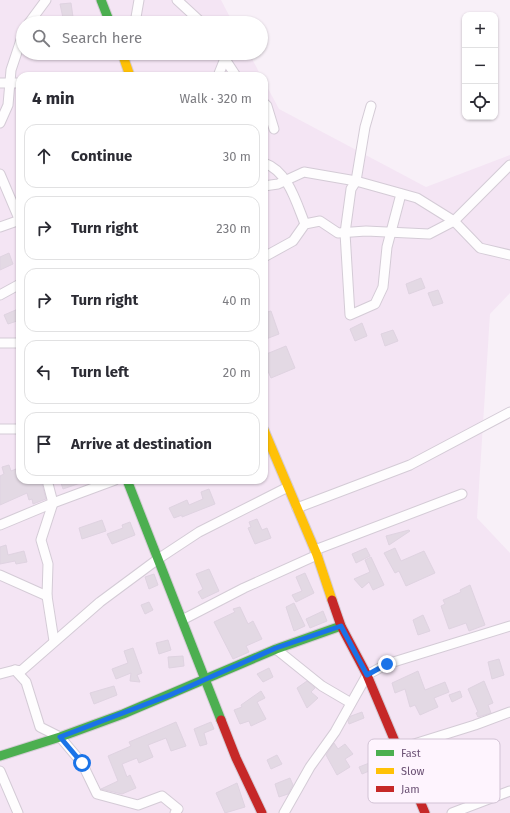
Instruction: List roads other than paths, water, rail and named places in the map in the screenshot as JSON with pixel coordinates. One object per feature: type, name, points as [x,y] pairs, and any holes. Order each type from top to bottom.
[{"type":"street","points":[[34,16],[46,0]]},
{"type":"street","points":[[101,0],[107,16]]},
{"type":"street","points":[[136,16],[139,0]]},
{"type":"street","points":[[177,0],[194,16]]},
{"type":"street","points":[[0,123],[8,105],[5,83],[16,55]]},
{"type":"street","points":[[124,60],[129,72]]},
{"type":"street","points":[[129,72],[130,60]]},
{"type":"street","points":[[219,72],[223,60]]},
{"type":"street","points":[[227,60],[234,72]]},
{"type":"street","points":[[5,83],[16,83]]},
{"type":"street","points":[[372,106],[365,127],[356,181],[351,189],[346,233],[350,315],[375,304],[383,287],[385,258],[401,194]]},
{"type":"street","points":[[268,109],[274,129]]},
{"type":"street","points":[[268,164],[274,166],[286,180],[305,224]]},
{"type":"street","points":[[268,255],[293,241],[305,224],[320,221],[338,233],[391,231],[429,234],[454,221],[510,165]]},
{"type":"street","points":[[268,185],[286,180],[304,172],[356,181],[416,198],[454,221],[480,248],[510,255]]},
{"type":"street","points":[[0,174],[16,211]]},
{"type":"street","points":[[0,227],[16,221]]},
{"type":"street","points":[[0,295],[16,286]]},
{"type":"street","points":[[0,343],[16,343]]},
{"type":"street","points":[[297,508],[410,464],[510,412]]},
{"type":"street","points":[[0,429],[16,429]]},
{"type":"street","points":[[268,440],[316,552],[341,626],[367,675],[394,739]]},
{"type":"street","points":[[47,484],[53,503],[42,540],[48,564],[47,596],[54,641]]},
{"type":"street","points":[[0,525],[104,484]]},
{"type":"street","points":[[129,484],[236,758],[262,813]]},
{"type":"street","points":[[0,674],[15,670],[21,671],[100,602],[158,559],[199,532],[288,487]]},
{"type":"street","points":[[182,620],[316,552],[462,494]]},
{"type":"street","points":[[0,575],[47,596]]},
{"type":"street","points":[[0,756],[60,737],[123,714],[206,680],[276,648],[341,626]]},
{"type":"street","points":[[284,813],[310,767],[335,732],[367,675],[387,664],[510,626]]},
{"type":"street","points":[[276,648],[322,686],[351,703]]},
{"type":"street","points":[[15,670],[26,682],[40,727],[60,737],[82,763],[97,794],[138,805],[162,796],[178,809],[175,813]]},
{"type":"street","points":[[428,739],[475,725],[510,712]]},
{"type":"street","points":[[0,771],[18,813]]},
{"type":"street","points":[[500,794],[510,790]]},
{"type":"street","points":[[421,803],[425,813]]},
{"type":"street","points":[[452,813],[477,803]]}]
